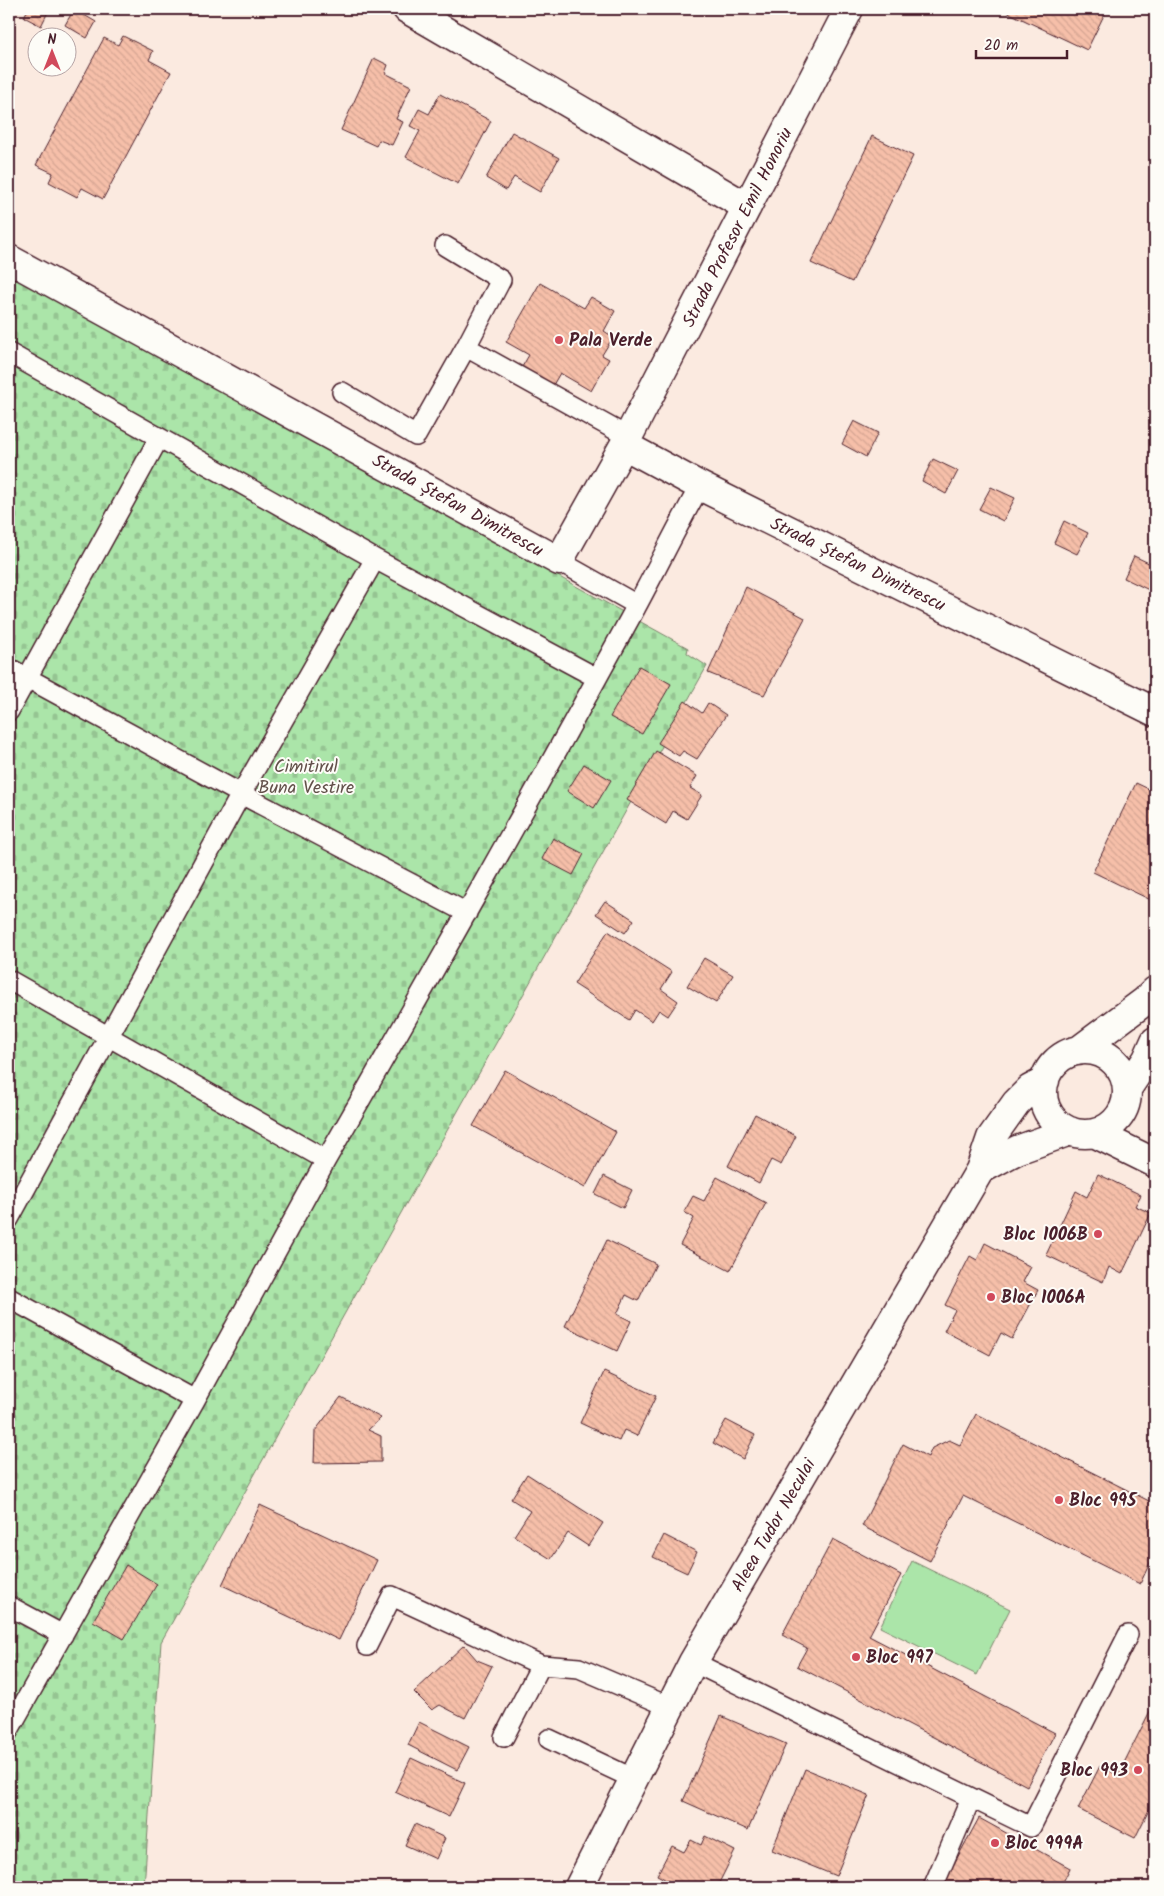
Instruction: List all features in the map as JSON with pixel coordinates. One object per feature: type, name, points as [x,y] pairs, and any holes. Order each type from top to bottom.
[{"type":"street","points":[[407,9],[747,207]]},
{"type":"street","name":"Strada Profesor Emil Honoriu","points":[[626,441],[849,9]]},
{"type":"street","name":"Strada Ștefan Dimitrescu","points":[[9,259],[559,560],[626,441],[700,486],[1155,712]]},
{"type":"street","name":"Aleea Tudor Neculai","points":[[578,1887],[693,1662],[980,1170],[991,1138],[1016,1103],[1030,1089],[1044,1081],[1049,1070],[1057,1061],[1066,1054],[1078,1051],[1145,1001],[1155,991]]},
{"type":"street","points":[[980,1170],[1017,1150],[1082,1132],[1106,1128],[1115,1121],[1155,1040]]},
{"type":"street","points":[[1078,1051],[1089,1050],[1101,1053],[1111,1059],[1119,1068],[1125,1078],[1124,1101],[1155,1157]]},
{"type":"street","points":[[1044,1081],[1043,1092],[1048,1110],[1059,1125],[1082,1132],[1155,1163]]},
{"type":"lane","points":[[342,392],[416,436],[501,280],[446,246]]},
{"type":"lane","points":[[466,347],[626,441]]},
{"type":"lane","points":[[9,353],[375,560],[597,678]]},
{"type":"lane","points":[[9,711],[159,438]]},
{"type":"lane","points":[[9,1730],[195,1400],[326,1160],[467,913],[637,605],[700,486]]},
{"type":"lane","points":[[9,1219],[241,794],[375,560]]},
{"type":"lane","points":[[559,560],[637,605]]},
{"type":"lane","points":[[9,668],[241,794],[467,913]]},
{"type":"lane","points":[[9,980],[326,1160]]},
{"type":"lane","points":[[9,1298],[195,1400]]},
{"type":"lane","points":[[367,1646],[392,1596],[541,1665],[580,1668],[670,1707]]},
{"type":"lane","points":[[9,1606],[63,1635]]},
{"type":"lane","points":[[693,1662],[1031,1828],[1128,1635]]},
{"type":"lane","points":[[504,1737],[541,1665]]},
{"type":"lane","points":[[548,1739],[634,1778]]},
{"type":"lane","points":[[933,1887],[971,1798]]},
{"type":"green space","name":"Cimitirul Buna Vestire","points":[[9,273],[688,648],[687,653],[707,666],[161,1642],[144,1887],[9,1887]]},
{"type":"green space","points":[[912,1561],[1010,1609],[977,1675],[880,1627]]},
{"type":"building","points":[[28,9],[49,10],[41,26],[24,17]]},
{"type":"building","points":[[74,9],[96,22],[87,38],[78,33],[78,28],[70,28],[65,25]]},
{"type":"building","points":[[1008,9],[1101,9],[1106,11],[1087,50],[1007,12]]},
{"type":"building","points":[[123,36],[153,51],[149,60],[171,72],[103,199],[82,188],[77,197],[49,182],[53,173],[36,165],[104,38],[118,45]]},
{"type":"building","points":[[374,58],[388,65],[385,73],[411,86],[396,119],[403,122],[392,145],[379,140],[376,146],[341,130]]},
{"type":"building","points":[[440,94],[491,121],[458,184],[406,157],[420,131],[410,126],[419,109],[429,114]]},
{"type":"building","points":[[512,132],[559,158],[540,192],[514,177],[506,190],[486,178]]},
{"type":"building","points":[[872,136],[913,156],[852,282],[811,263]]},
{"type":"building","name":"Pala Verde","points":[[540,283],[584,308],[591,297],[615,311],[604,331],[613,337],[602,355],[609,359],[591,391],[560,373],[553,385],[522,367],[529,355],[506,342]]},
{"type":"building","points":[[854,421],[878,433],[866,457],[842,444]]},
{"type":"building","points":[[933,459],[958,471],[946,494],[922,481]]},
{"type":"building","points":[[991,487],[1015,498],[1003,521],[979,509]]},
{"type":"building","points":[[1064,521],[1088,533],[1077,554],[1054,543]]},
{"type":"building","points":[[1134,556],[1155,566],[1155,578],[1149,590],[1124,578]]},
{"type":"building","points":[[746,587],[805,618],[764,695],[708,673]]},
{"type":"building","points":[[639,666],[671,684],[642,734],[610,717]]},
{"type":"building","points":[[685,701],[702,713],[708,703],[726,715],[697,759],[683,751],[679,756],[658,743]]},
{"type":"building","points":[[656,751],[697,776],[690,788],[702,795],[687,819],[673,811],[666,824],[627,800]]},
{"type":"building","points":[[584,764],[611,780],[594,808],[567,791]]},
{"type":"building","points":[[1136,783],[1155,792],[1155,902],[1093,872]]},
{"type":"building","points":[[553,838],[584,854],[573,875],[542,859]]},
{"type":"building","points":[[605,901],[634,920],[625,933],[596,914]]},
{"type":"building","points":[[608,931],[672,972],[661,989],[678,1001],[668,1016],[659,1010],[652,1021],[635,1010],[629,1020],[574,984]]},
{"type":"building","points":[[704,958],[733,975],[716,1003],[687,986]]},
{"type":"building","points":[[505,1070],[616,1132],[585,1188],[473,1126]]},
{"type":"building","points":[[755,1114],[796,1136],[781,1165],[771,1160],[759,1183],[728,1166]]},
{"type":"building","name":"Bloc 1006B","points":[[1098,1174],[1141,1195],[1135,1206],[1151,1213],[1122,1274],[1109,1267],[1103,1282],[1046,1255],[1076,1191],[1087,1197]]},
{"type":"building","points":[[604,1176],[632,1190],[623,1208],[595,1194]]},
{"type":"building","points":[[717,1177],[766,1203],[730,1271],[680,1245],[694,1218],[684,1212],[693,1196],[704,1201]]},
{"type":"building","points":[[607,1240],[656,1264],[638,1301],[626,1295],[617,1314],[631,1321],[617,1351],[565,1326]]},
{"type":"building","name":"Bloc 1006A","points":[[985,1243],[1031,1267],[1023,1282],[1038,1290],[1012,1339],[1001,1333],[990,1355],[944,1331],[955,1310],[945,1305],[970,1256],[977,1260]]},
{"type":"building","points":[[604,1372],[656,1396],[637,1436],[624,1430],[619,1441],[580,1423]]},
{"type":"building","points":[[341,1397],[381,1418],[368,1430],[381,1436],[381,1462],[314,1463],[315,1431]]},
{"type":"building","name":"Bloc 995","points":[[976,1414],[1155,1504],[1155,1552],[1140,1584],[963,1496],[930,1561],[862,1526],[903,1444],[928,1457],[932,1448],[949,1440],[960,1445]]},
{"type":"building","points":[[726,1420],[755,1435],[743,1459],[713,1443]]},
{"type":"building","points":[[527,1474],[603,1523],[588,1546],[568,1533],[551,1559],[514,1536],[530,1511],[511,1499]]},
{"type":"building","points":[[260,1505],[377,1560],[339,1640],[222,1585]]},
{"type":"building","points":[[664,1535],[697,1552],[687,1573],[653,1557]]},
{"type":"building","name":"Bloc 997","points":[[833,1539],[901,1575],[869,1636],[1055,1733],[1027,1786],[797,1666],[807,1648],[782,1635]]},
{"type":"building","points":[[126,1565],[157,1584],[124,1639],[93,1621]]},
{"type":"building","points":[[464,1645],[477,1660],[492,1666],[465,1718],[440,1705],[432,1710],[414,1692]]},
{"type":"building","name":"Bloc 993","points":[[1155,1701],[1155,1798],[1135,1838],[1078,1809],[1100,1766],[1118,1775]]},
{"type":"building","points":[[721,1716],[786,1744],[748,1830],[683,1801]]},
{"type":"building","points":[[419,1722],[469,1747],[457,1770],[408,1745]]},
{"type":"building","points":[[411,1758],[465,1783],[449,1817],[395,1792]]},
{"type":"building","points":[[805,1769],[869,1795],[836,1876],[772,1850]]},
{"type":"building","name":"Bloc 999A","points":[[979,1818],[1070,1868],[1061,1886],[1064,1887],[954,1887],[944,1882]]},
{"type":"building","points":[[415,1824],[445,1838],[436,1859],[405,1845]]},
{"type":"building","points":[[705,1836],[735,1851],[717,1887],[680,1887],[657,1875],[672,1846],[684,1852],[691,1840],[701,1845]]},
{"type":"place","name":"Pala Verde","points":[[559,340]]},
{"type":"place","name":"Bloc 1006B","points":[[1098,1234]]},
{"type":"place","name":"Bloc 1006A","points":[[991,1297]]},
{"type":"place","name":"Bloc 995","points":[[1059,1500]]},
{"type":"place","name":"Bloc 997","points":[[856,1657]]},
{"type":"place","name":"Bloc 993","points":[[1138,1770]]},
{"type":"place","name":"Bloc 999A","points":[[995,1843]]}]
